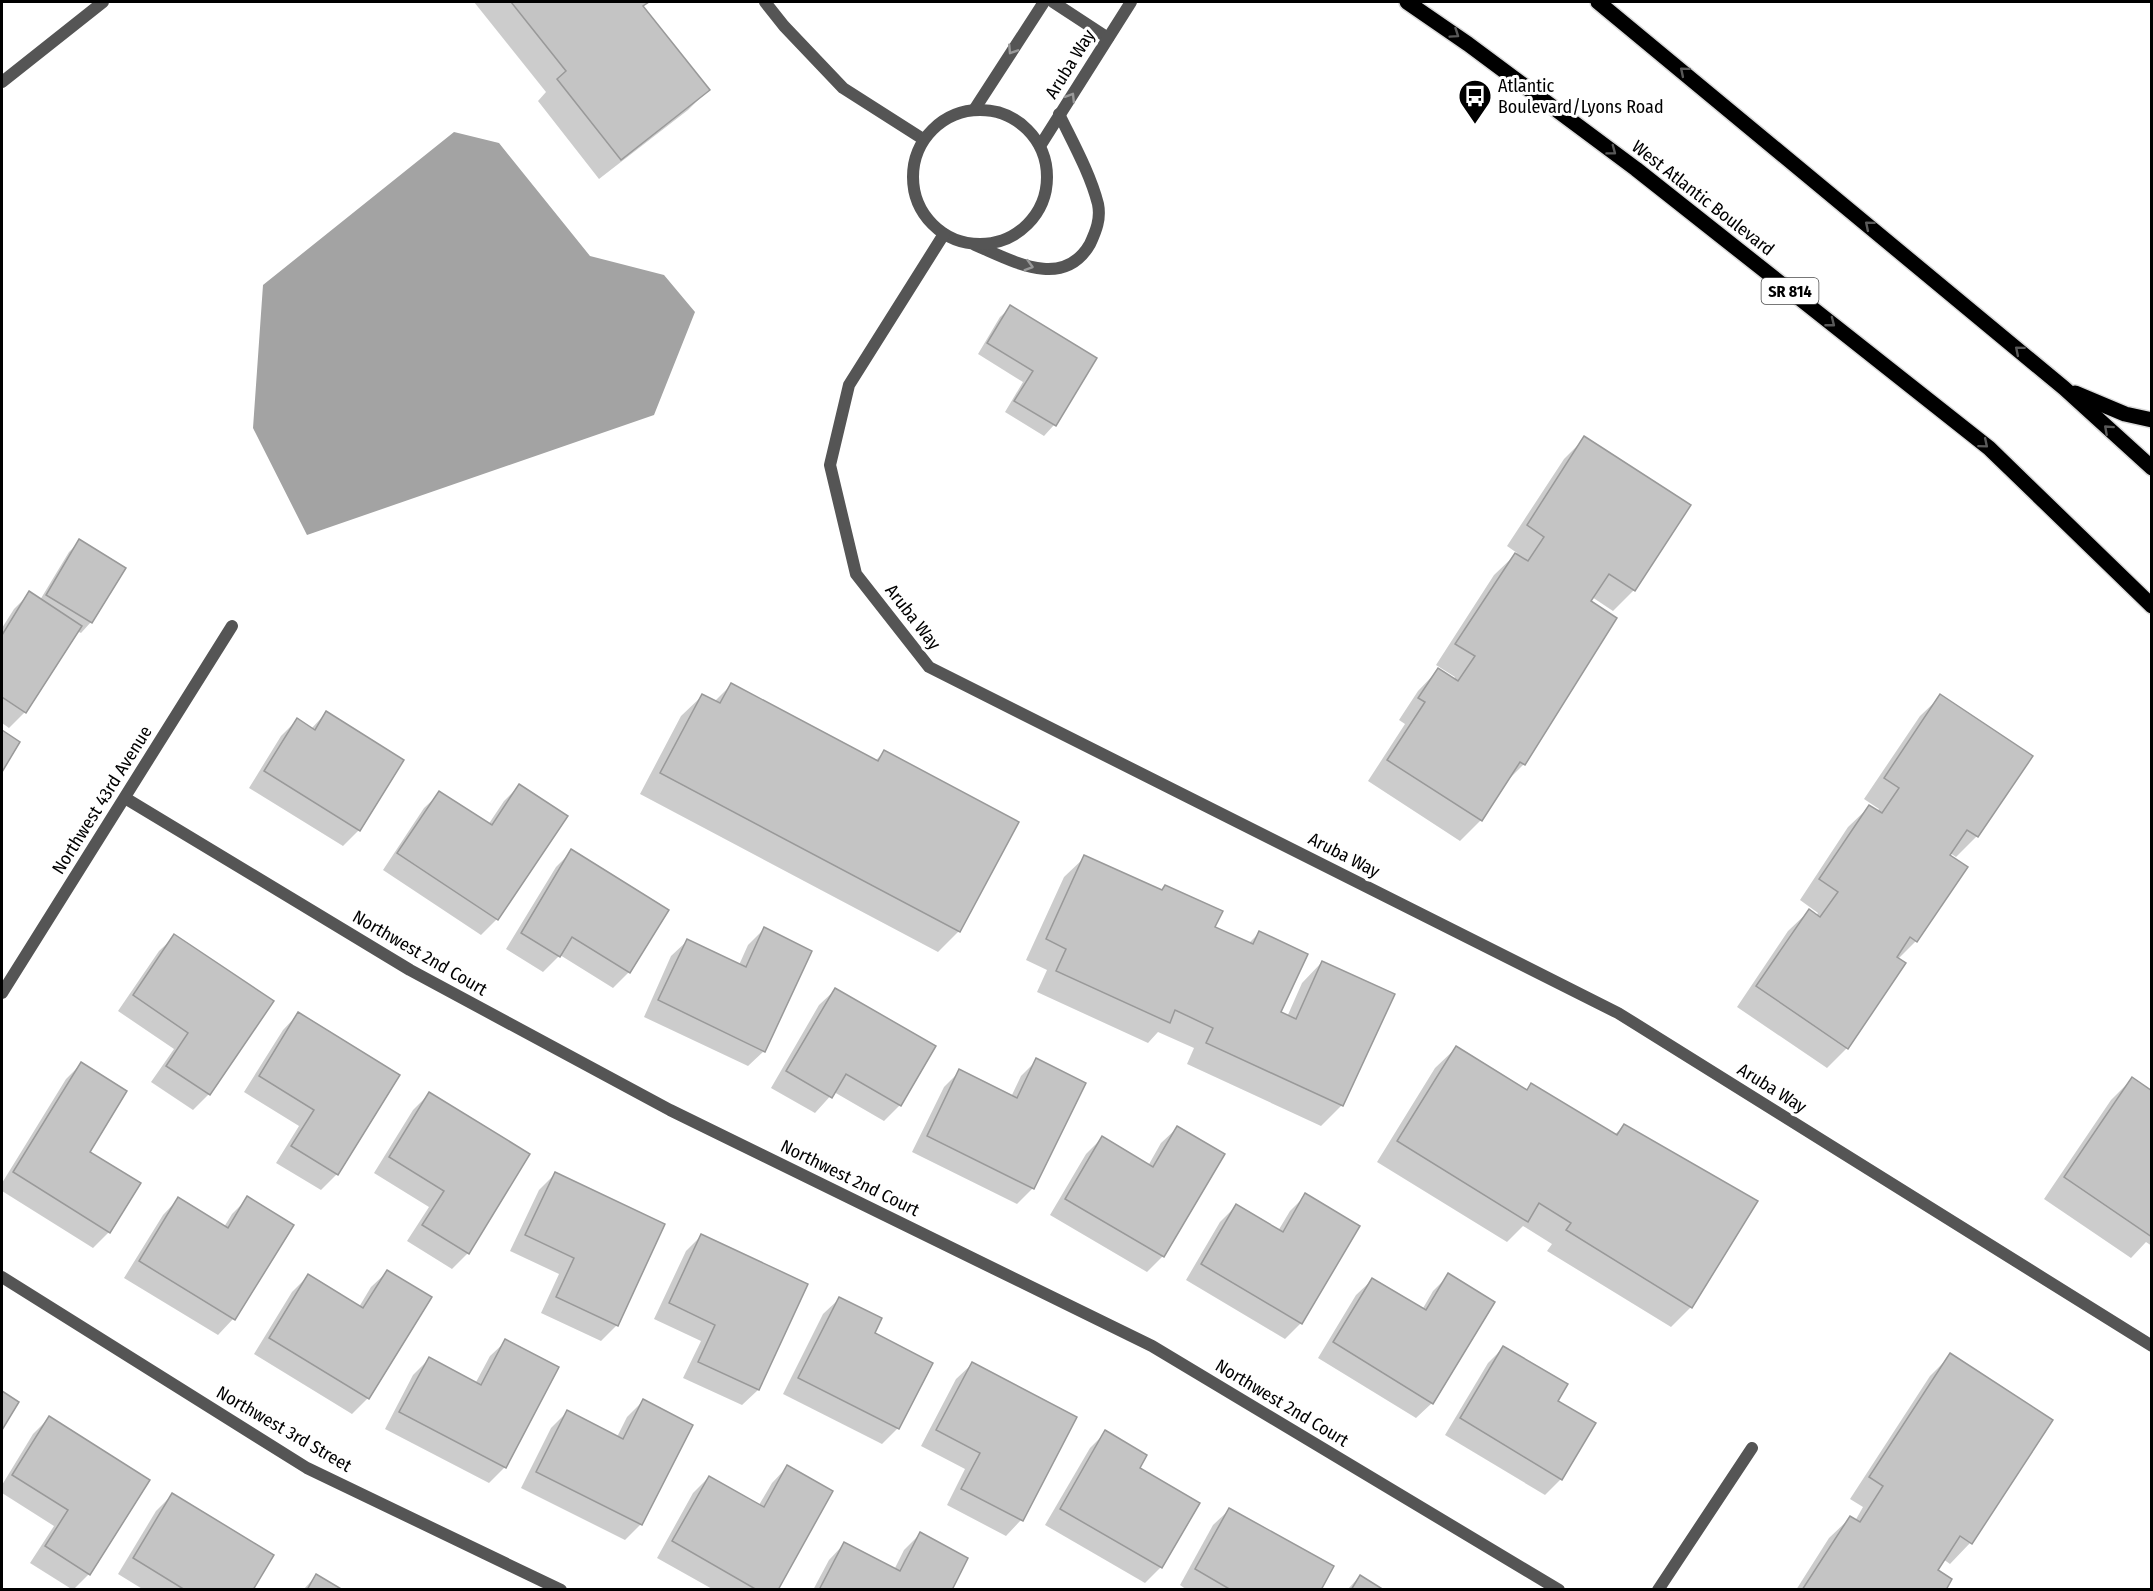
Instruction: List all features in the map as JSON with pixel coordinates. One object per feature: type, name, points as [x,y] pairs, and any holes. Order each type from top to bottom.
[{"type":"main road","name":"West Atlantic Boulevard","points":[[1407,2],[1468,44],[1636,169],[1989,448],[2151,606]]},
{"type":"main road","points":[[1598,2],[2064,388],[2151,468]]},
{"type":"main road","points":[[2064,388],[2125,414],[2151,420]]},
{"type":"street","points":[[2,82],[103,2]]},
{"type":"street","points":[[765,2],[784,26],[843,88],[924,139]]},
{"type":"street","points":[[974,110],[1044,2]]},
{"type":"street","points":[[1053,2],[1108,38]]},
{"type":"street","name":"Aruba Way","points":[[1040,146],[1131,2]]},
{"type":"street","points":[[975,245],[999,242],[1020,232],[1037,214],[1046,192],[1047,169],[1040,146],[1028,130],[1012,118],[993,111],[974,110],[954,114],[937,124],[924,139],[914,159],[912,180],[917,202],[927,220],[944,234],[959,242],[975,245],[1033,269],[1066,267],[1086,250],[1098,229],[1098,206],[1059,114]]},
{"type":"street","name":"Aruba Way","points":[[944,234],[849,385],[831,465],[856,574],[929,667],[1618,1013],[2151,1346]]},
{"type":"street","name":"Northwest 43rd Avenue","points":[[2,993],[232,626]]},
{"type":"street","name":"Northwest 2nd Court","points":[[125,798],[410,970],[659,1104],[1152,1346],[1559,1590]]},
{"type":"street","name":"Northwest 3rd Street","points":[[2,1277],[306,1468],[561,1590]]},
{"type":"street","points":[[1658,1590],[1752,1448]]},
{"type":"shaded area","points":[[454,132],[499,143],[590,256],[664,275],[695,312],[654,415],[307,535],[253,428],[263,285]]},
{"type":"building","points":[[511,2],[649,2],[643,6],[710,90],[621,160],[557,79],[566,71]]},
{"type":"building","points":[[1010,305],[1097,358],[1056,426],[1014,401],[1033,371],[987,343]]},
{"type":"building","points":[[1584,436],[1691,505],[1635,591],[1609,574],[1591,601],[1617,618],[1525,765],[1520,762],[1482,821],[1387,760],[1425,702],[1418,698],[1438,668],[1458,681],[1475,656],[1455,644],[1515,553],[1528,561],[1544,537],[1527,525]]},
{"type":"building","points":[[79,539],[126,568],[92,623],[46,595]]},
{"type":"building","points":[[29,591],[82,626],[26,713],[2,697],[2,635]]},
{"type":"building","points":[[731,683],[878,761],[884,750],[1019,822],[960,932],[660,773],[702,694],[720,703]]},
{"type":"building","points":[[1940,694],[2033,756],[1978,837],[1967,830],[1950,855],[1968,867],[1917,942],[1910,937],[1897,957],[1906,963],[1848,1049],[1756,986],[1809,909],[1820,917],[1838,892],[1819,879],[1869,805],[1882,813],[1899,788],[1884,778]]},
{"type":"building","points":[[326,711],[404,760],[360,831],[264,771],[297,718],[315,730]]},
{"type":"building","points":[[2,730],[20,742],[2,772]]},
{"type":"building","points":[[519,784],[568,816],[498,920],[397,853],[439,791],[492,825]]},
{"type":"building","points":[[571,849],[669,910],[630,973],[572,937],[560,957],[521,933]]},
{"type":"building","points":[[1084,855],[1162,890],[1165,885],[1223,911],[1215,927],[1253,944],[1259,931],[1308,954],[1281,1012],[1296,1019],[1322,961],[1395,994],[1343,1106],[1206,1043],[1213,1028],[1175,1010],[1170,1023],[1056,971],[1066,949],[1046,939]]},
{"type":"building","points":[[764,927],[812,951],[765,1052],[658,1000],[687,939],[746,967]]},
{"type":"building","points":[[174,934],[274,1001],[210,1095],[166,1066],[188,1033],[133,995]]},
{"type":"building","points":[[835,988],[936,1046],[901,1106],[846,1074],[832,1098],[786,1071]]},
{"type":"building","points":[[298,1012],[400,1075],[338,1175],[291,1146],[314,1110],[259,1076]]},
{"type":"building","points":[[1456,1046],[1527,1090],[1531,1083],[1617,1135],[1624,1124],[1758,1201],[1692,1308],[1566,1230],[1571,1223],[1539,1203],[1528,1222],[1397,1141]]},
{"type":"building","points":[[1036,1058],[1086,1083],[1034,1189],[927,1136],[959,1069],[1017,1098]]},
{"type":"building","points":[[81,1062],[127,1091],[90,1152],[141,1183],[110,1233],[13,1172]]},
{"type":"building","points":[[2132,1077],[2152,1091],[2152,1237],[2064,1177]]},
{"type":"building","points":[[429,1092],[530,1154],[469,1254],[422,1225],[444,1191],[389,1157]]},
{"type":"building","points":[[1177,1126],[1225,1154],[1164,1257],[1065,1199],[1102,1136],[1153,1167]]},
{"type":"building","points":[[555,1172],[665,1224],[618,1326],[556,1297],[574,1258],[525,1235]]},
{"type":"building","points":[[1305,1193],[1360,1226],[1302,1324],[1201,1264],[1236,1204],[1283,1232]]},
{"type":"building","points":[[247,1196],[294,1225],[235,1320],[139,1261],[178,1197],[228,1228]]},
{"type":"building","points":[[701,1234],[808,1284],[759,1390],[698,1362],[715,1325],[669,1303]]},
{"type":"building","points":[[387,1270],[432,1297],[369,1399],[269,1338],[308,1274],[363,1308]]},
{"type":"building","points":[[1448,1273],[1495,1302],[1433,1404],[1333,1342],[1372,1278],[1426,1310]]},
{"type":"building","points":[[839,1297],[882,1318],[875,1333],[933,1363],[899,1429],[798,1378]]},
{"type":"building","points":[[505,1339],[559,1367],[506,1468],[399,1412],[429,1357],[481,1385]]},
{"type":"building","points":[[1503,1346],[1568,1384],[1558,1401],[1596,1423],[1562,1480],[1460,1418]]},
{"type":"building","points":[[1950,1353],[2053,1420],[1972,1544],[1960,1536],[1938,1570],[1952,1579],[1946,1590],[1802,1590],[1850,1516],[1860,1522],[1883,1486],[1869,1477]]},
{"type":"building","points":[[972,1362],[1077,1417],[1023,1521],[961,1489],[980,1453],[936,1430]]},
{"type":"building","points":[[2,1391],[19,1402],[2,1430]]},
{"type":"building","points":[[643,1399],[693,1425],[642,1525],[536,1472],[567,1410],[623,1439]]},
{"type":"building","points":[[49,1416],[150,1480],[90,1575],[45,1546],[68,1510],[12,1475]]},
{"type":"building","points":[[1105,1430],[1147,1455],[1140,1468],[1200,1503],[1162,1568],[1060,1509]]},
{"type":"building","points":[[787,1465],[833,1491],[778,1590],[757,1590],[672,1541],[709,1476],[764,1507]]},
{"type":"building","points":[[172,1493],[274,1555],[253,1590],[185,1590],[133,1558]]},
{"type":"building","points":[[1229,1508],[1334,1566],[1321,1590],[1231,1590],[1195,1569]]},
{"type":"building","points":[[920,1532],[968,1558],[952,1590],[819,1590],[844,1542],[900,1571]]},
{"type":"building","points":[[316,1574],[343,1590],[307,1590]]},
{"type":"building","points":[[1360,1575],[1384,1590],[1351,1590]]},
{"type":"place","name":"Atlantic Boulevard/Lyons Road","points":[[1475,125]]}]
